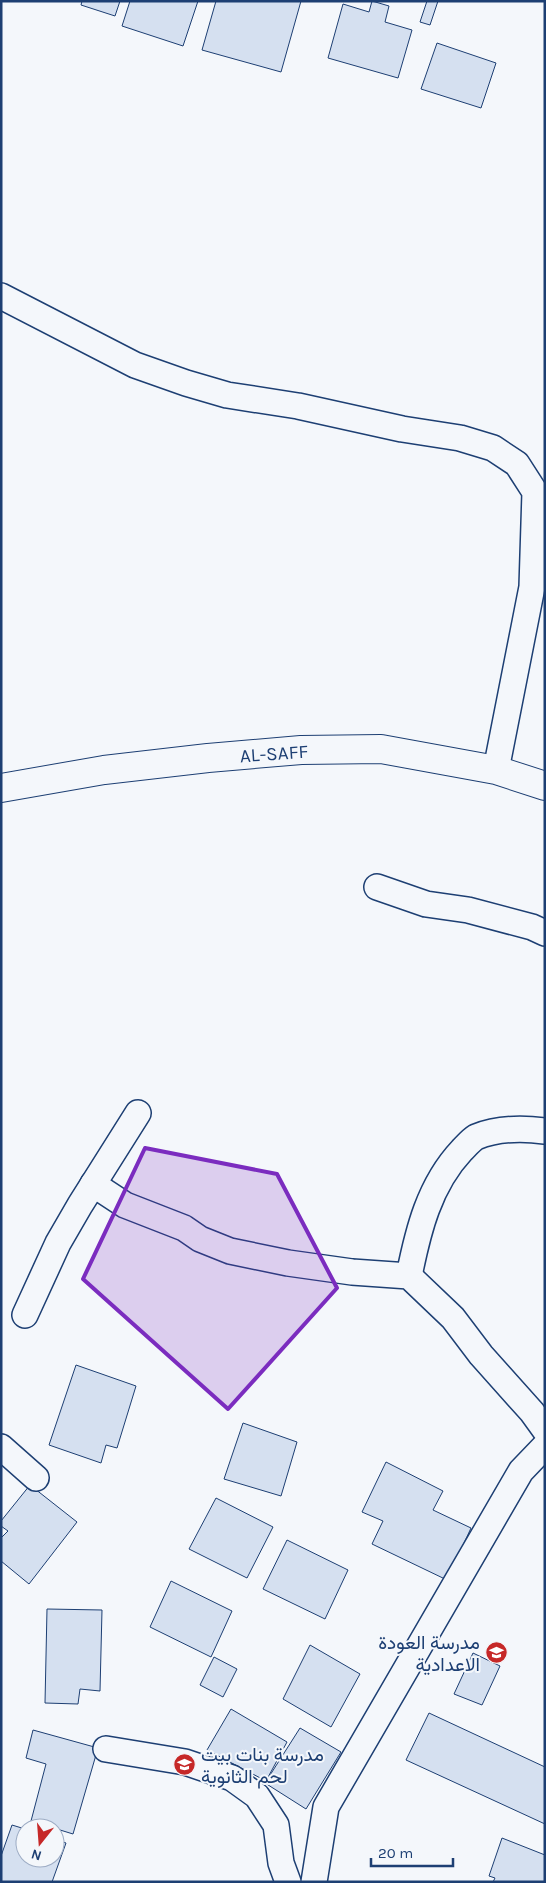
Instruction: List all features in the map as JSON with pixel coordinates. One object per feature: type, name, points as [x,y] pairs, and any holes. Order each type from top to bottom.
[{"type":"street","points":[[1,296],[134,365],[186,383],[227,395],[298,406],[402,429],[460,438],[493,448],[517,464],[534,492],[532,586],[496,770]]},
{"type":"street","points":[[527,615],[545,594]]},
{"type":"street","name":"AL-SAFF","points":[[1,788],[104,770],[301,750],[381,749],[496,770],[545,786]]},
{"type":"street","points":[[377,887],[426,904],[468,910],[532,927],[545,933]]},
{"type":"street","points":[[25,1316],[58,1244],[138,1112]]},
{"type":"street","points":[[408,1276],[419,1228],[431,1197],[453,1159],[474,1138],[501,1130],[545,1131]]},
{"type":"street","points":[[93,1184],[125,1205],[184,1228],[200,1239],[230,1251],[288,1263],[352,1272],[408,1276],[453,1318],[481,1356],[532,1412],[545,1430]]},
{"type":"street","points":[[314,1882],[326,1807],[521,1471],[545,1446]]},
{"type":"street","points":[[1,1447],[36,1478]]},
{"type":"street","points":[[106,1749],[185,1762],[232,1778],[257,1796],[276,1825],[282,1863],[288,1882]]},
{"type":"highlighted area","points":[[145,1148],[277,1174],[337,1288],[228,1409],[83,1279]]},
{"type":"building","points":[[82,1],[120,1],[115,16],[81,5]]},
{"type":"building","points":[[130,1],[198,1],[183,46],[122,26]]},
{"type":"building","points":[[216,1],[301,1],[281,72],[202,50]]},
{"type":"building","points":[[372,1],[389,6],[385,22],[412,30],[398,78],[328,58],[343,4],[369,12]]},
{"type":"building","points":[[427,1],[438,1],[430,25],[420,22]]},
{"type":"building","points":[[437,43],[496,63],[481,108],[421,89]]},
{"type":"building","points":[[76,1365],[136,1386],[117,1448],[106,1445],[101,1463],[49,1445]]},
{"type":"building","points":[[243,1423],[297,1442],[281,1496],[224,1479]]},
{"type":"building","points":[[386,1462],[443,1491],[433,1510],[471,1528],[447,1580],[372,1544],[383,1521],[362,1512]]},
{"type":"building","points":[[30,1485],[77,1522],[29,1584],[1,1561],[1,1538],[8,1531],[1,1526],[1,1521]]},
{"type":"building","points":[[216,1498],[273,1527],[247,1578],[189,1549]]},
{"type":"building","points":[[287,1540],[348,1570],[325,1619],[263,1589]]},
{"type":"building","points":[[171,1581],[232,1611],[211,1657],[150,1627]]},
{"type":"building","points":[[47,1609],[102,1610],[100,1691],[80,1689],[78,1704],[45,1703]]},
{"type":"building","points":[[310,1645],[360,1674],[331,1727],[283,1699]]},
{"type":"building","points":[[473,1653],[500,1666],[482,1705],[454,1694]]},
{"type":"building","points":[[214,1657],[237,1669],[223,1697],[200,1685]]},
{"type":"building","points":[[231,1709],[287,1742],[266,1781],[207,1750]]},
{"type":"building","points":[[429,1713],[545,1767],[545,1824],[406,1760]]},
{"type":"building","points":[[300,1728],[341,1752],[306,1809],[265,1783]]},
{"type":"building","points":[[33,1730],[98,1748],[73,1834],[65,1832],[65,1818],[32,1818],[46,1764],[26,1758]]},
{"type":"building","points":[[12,1825],[15,1826],[15,1868],[57,1868],[52,1882],[1,1882],[1,1856]]},
{"type":"building","points":[[502,1838],[545,1855],[545,1882],[493,1882],[495,1878],[489,1876]]},
{"type":"place","name":"مدرسة العودة الاعدادية","points":[[496,1653]]},
{"type":"place","name":"مدرسة بنات بيت لحم الثانوية","points":[[185,1765]]}]
